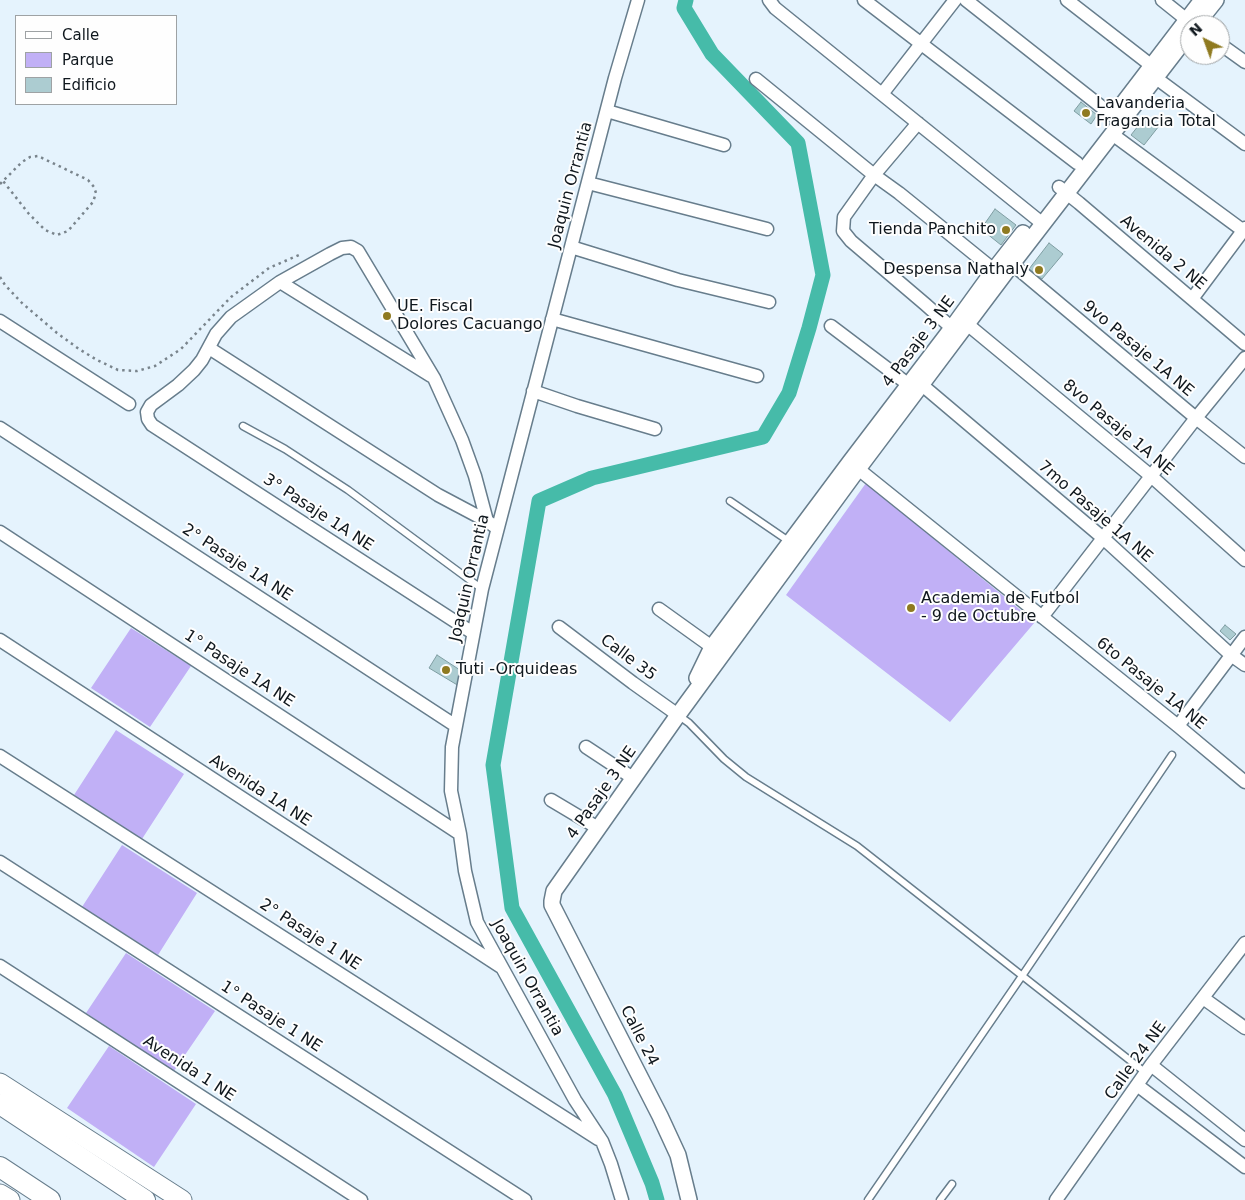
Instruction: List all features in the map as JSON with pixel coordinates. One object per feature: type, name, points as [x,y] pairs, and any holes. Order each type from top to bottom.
[{"type":"highway","points":[[0,1104],[145,1200]]},
{"type":"highway","points":[[0,1167],[50,1200]]},
{"type":"main road","points":[[0,1083],[182,1200]]},
{"type":"main road","points":[[0,1194],[10,1200]]},
{"type":"street","name":"Joaquin Orrantia","points":[[622,1200],[602,1141],[576,1100],[477,922],[465,871],[460,834],[451,792],[452,747],[482,589],[492,524],[533,391],[638,0]]},
{"type":"street","points":[[769,0],[775,8],[1039,221]]},
{"type":"street","points":[[864,0],[1077,163]]},
{"type":"street","points":[[882,94],[954,0]]},
{"type":"street","points":[[966,0],[1113,116]]},
{"type":"street","points":[[1068,0],[1154,72],[1245,144]]},
{"type":"street","points":[[1162,0],[1180,16]]},
{"type":"street","name":"4 Pasaje 3 NE","points":[[1196,15],[1202,0]]},
{"type":"street","name":"4 Pasaje 3 NE","points":[[1202,15],[1216,0]]},
{"type":"street","name":"4 Pasaje 3 NE","points":[[1063,190],[1077,163],[1113,116],[1154,72],[1180,40]]},
{"type":"street","points":[[1230,51],[1245,62]]},
{"type":"street","name":"4 Pasaje 3 NE","points":[[554,891],[854,466],[915,385],[952,328],[994,270],[1039,221],[1063,190],[1112,134],[1154,72]]},
{"type":"street","points":[[756,79],[994,270]]},
{"type":"street","points":[[607,111],[724,145]]},
{"type":"street","points":[[918,124],[874,175],[844,217],[843,231],[851,241],[952,328]]},
{"type":"street","points":[[1112,134],[1244,230],[1192,299]]},
{"type":"street","points":[[588,183],[767,229]]},
{"type":"street","name":"Avenida 2 NE","points":[[1063,190],[1245,344]]},
{"type":"street","name":"4 Pasaje 3 NE","points":[[915,385],[968,324],[1012,264],[1039,221]]},
{"type":"street","points":[[351,247],[358,251],[434,378],[462,440],[492,524],[438,495],[209,348],[216,334],[231,317],[280,282],[342,248],[351,247]]},
{"type":"street","points":[[571,247],[678,280],[769,302]]},
{"type":"street","name":"9vo Pasaje 1A NE","points":[[1012,264],[1245,457]]},
{"type":"street","points":[[280,282],[434,378]]},
{"type":"street","points":[[552,319],[757,376]]},
{"type":"street","points":[[0,321],[129,404]]},
{"type":"street","name":"8vo Pasaje 1A NE","points":[[968,324],[1151,476],[1245,560]]},
{"type":"street","name":"7mo Pasaje 1A NE","points":[[831,326],[915,385],[1103,538],[1231,655],[1245,665]]},
{"type":"street","name":"3° Pasaje 1A NE","points":[[209,348],[194,370],[178,385],[151,405],[147,412],[148,419],[152,425],[473,633]]},
{"type":"street","points":[[1042,617],[1196,418],[1245,358]]},
{"type":"street","points":[[533,391],[655,429]]},
{"type":"street","name":"2° Pasaje 1A NE","points":[[0,428],[456,726]]},
{"type":"street","name":"4 Pasaje 3 NE","points":[[678,715],[712,647],[790,542],[854,466]]},
{"type":"street","name":"6to Pasaje 1A NE","points":[[854,466],[1245,782]]},
{"type":"street","name":"1° Pasaje 1A NE","points":[[0,532],[460,834]]},
{"type":"street","points":[[659,609],[712,647]]},
{"type":"street","name":"Calle 35","points":[[559,627],[678,715]]},
{"type":"street","points":[[1178,726],[1245,637]]},
{"type":"street","name":"Avenida 1A NE","points":[[0,640],[503,969]]},
{"type":"street","points":[[586,747],[633,778]]},
{"type":"street","name":"2° Pasaje 1 NE","points":[[0,756],[602,1141]]},
{"type":"street","points":[[550,800],[598,828]]},
{"type":"street","name":"1° Pasaje 1 NE","points":[[0,862],[525,1200]]},
{"type":"street","name":"Calle 24","points":[[554,891],[552,905],[678,1155],[689,1200]]},
{"type":"street","name":"Calle 24 NE","points":[[1056,1200],[1137,1085],[1245,943]]},
{"type":"street","name":"Avenida 1 NE","points":[[0,966],[361,1200]]},
{"type":"street","points":[[1203,998],[1245,1028]]},
{"type":"street","points":[[1149,1069],[1245,1140]]},
{"type":"street","points":[[1137,1085],[1245,1167]]},
{"type":"lane","points":[[243,426],[285,449],[348,490],[482,589]]},
{"type":"lane","points":[[730,501],[790,542]]},
{"type":"lane","points":[[678,715],[689,723],[724,759],[746,776],[857,846],[1022,976],[1149,1069]]},
{"type":"lane","points":[[868,1200],[1172,755]]},
{"type":"lane","points":[[940,1200],[952,1184]]},
{"type":"path","points":[[0,184],[3,181],[22,162],[30,157],[38,156],[88,180],[96,193],[93,202],[68,231],[57,236],[45,230],[3,181]]},
{"type":"path","points":[[0,277],[5,285],[22,302],[57,333],[79,349],[118,370],[137,371],[155,366],[181,349],[231,296],[269,268],[304,254]]},
{"type":"green space","name":"Academia de Futbol - 9 de Octubre","points":[[866,483],[1035,622],[950,722],[786,595]]},
{"type":"green space","points":[[131,628],[191,666],[150,727],[91,688]]},
{"type":"green space","points":[[116,730],[184,774],[142,839],[74,795]]},
{"type":"green space","points":[[122,845],[197,893],[158,955],[82,907]]},
{"type":"green space","points":[[126,953],[215,1011],[174,1071],[86,1013]]},
{"type":"green space","points":[[109,1046],[196,1104],[154,1167],[67,1108]]},
{"type":"building","name":"Lavanderia Fragancia Total","points":[[1081,102],[1097,115],[1091,124],[1074,111]]},
{"type":"building","points":[[1146,116],[1159,126],[1144,145],[1131,135]]},
{"type":"building","points":[[995,209],[1016,225],[1001,245],[981,229]]},
{"type":"building","points":[[1049,243],[1063,254],[1042,279],[1029,269]]},
{"type":"building","points":[[1225,625],[1236,634],[1230,640],[1220,631]]},
{"type":"building","name":"Tuti -Orquideas","points":[[437,655],[463,672],[459,686],[429,668]]},
{"type":"waterway","points":[[657,1200],[652,1183],[615,1095],[512,908],[493,765],[539,501],[592,478],[763,437],[789,393],[823,275],[798,143],[712,54],[684,8],[686,0]]},
{"type":"place","name":"Lavanderia Fragancia Total","points":[[1086,113]]},
{"type":"place","name":"Tienda Panchito","points":[[1006,230]]},
{"type":"place","name":"Despensa Nathaly","points":[[1039,270]]},
{"type":"place","name":"UE. Fiscal Dolores Cacuango","points":[[387,316]]},
{"type":"place","name":"Academia de Futbol - 9 de Octubre","points":[[911,608]]},
{"type":"place","name":"Tuti -Orquideas","points":[[446,670]]}]
